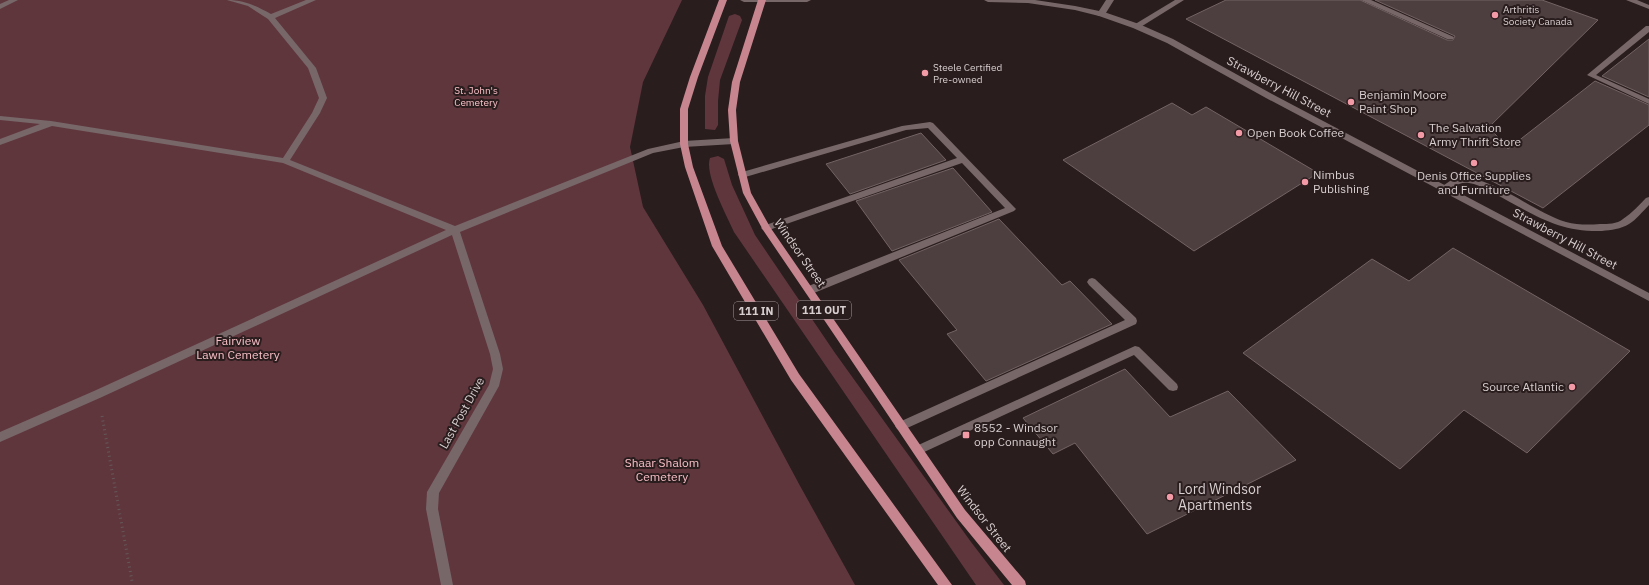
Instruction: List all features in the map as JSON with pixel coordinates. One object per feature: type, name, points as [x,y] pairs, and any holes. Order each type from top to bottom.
[{"type":"main road","name":"111 IN","points":[[723,0],[694,77],[684,110],[684,144],[689,167],[714,238],[795,377],[946,585]]},
{"type":"main road","name":"Windsor Street","points":[[762,0],[736,82],[732,110],[734,141],[747,193],[766,228],[810,290],[961,514],[1020,585]]},
{"type":"street","points":[[0,7],[14,0]]},
{"type":"street","points":[[231,0],[250,5],[271,17],[312,68],[323,98],[316,113],[285,161]]},
{"type":"street","points":[[271,17],[312,0]]},
{"type":"street","points":[[744,0],[807,0]]},
{"type":"street","name":"Strawberry Hill Street","points":[[988,0],[1028,1],[1075,8],[1101,14],[1136,26],[1170,41],[1649,298]]},
{"type":"street","points":[[1101,14],[1110,0]]},
{"type":"street","points":[[1136,26],[1180,0]]},
{"type":"street","points":[[1365,0],[1450,37]]},
{"type":"street","points":[[1630,0],[1649,7]]},
{"type":"street","points":[[1649,28],[1591,75],[1649,102]]},
{"type":"street","points":[[0,118],[51,123],[285,161],[456,230]]},
{"type":"street","points":[[0,142],[51,123]]},
{"type":"street","points":[[742,175],[906,128],[930,125],[1011,209],[810,290]]},
{"type":"street","points":[[0,437],[98,394],[456,230],[651,151],[684,144],[734,141]]},
{"type":"street","points":[[766,228],[964,159]]},
{"type":"street","points":[[1444,189],[1456,180],[1469,180],[1487,186],[1545,217],[1566,225],[1589,228],[1612,227],[1626,222],[1649,200]]},
{"type":"street","name":"Last Post Drive","points":[[447,585],[432,509],[433,492],[494,386],[498,369],[495,354],[456,230]]},
{"type":"street","points":[[901,426],[1132,321],[1092,282]]},
{"type":"street","points":[[918,450],[1135,350],[1173,387]]},
{"type":"path","points":[[98,394],[132,581]]},
{"type":"green space","name":"Fairview Lawn Cemetery","points":[[0,0],[682,0],[643,82],[630,147],[643,207],[703,305],[855,585],[0,585]]},
{"type":"green space","points":[[735,14],[740,16],[742,20],[720,80],[718,125],[715,130],[705,129],[705,96],[708,77],[729,16]]},
{"type":"green space","points":[[718,156],[724,159],[732,185],[755,235],[835,353],[971,542],[1004,585],[976,585],[734,232],[717,195],[710,174],[710,158]]},
{"type":"building","points":[[1226,0],[1360,0],[1447,40],[1453,40],[1455,36],[1375,0],[1542,0],[1598,20],[1489,127],[1508,149],[1595,81],[1649,105],[1649,125],[1543,208],[1186,19]]},
{"type":"building","points":[[1649,39],[1649,97],[1602,76]]},
{"type":"building","points":[[1172,103],[1192,115],[1206,107],[1318,173],[1194,251],[1063,160]]},
{"type":"building","points":[[921,133],[946,160],[850,194],[826,164]]},
{"type":"building","points":[[953,168],[992,212],[892,251],[856,201]]},
{"type":"building","points":[[999,219],[1062,285],[1070,281],[1112,324],[986,381],[947,334],[957,330],[899,260]]},
{"type":"building","points":[[1453,248],[1630,351],[1527,453],[1464,410],[1400,469],[1243,353],[1372,259],[1409,281]]},
{"type":"building","name":"Lord Windsor Apartments","points":[[1125,369],[1170,417],[1228,391],[1296,460],[1147,534],[1075,443],[1053,454],[1023,418]]},
{"type":"place","name":"Arthritis Society Canada","points":[[1495,15]]},
{"type":"place","name":"Steele Certified Pre-owned","points":[[925,73]]},
{"type":"place","name":"Benjamin Moore Paint Shop","points":[[1351,102]]},
{"type":"place","name":"Open Book Coffee","points":[[1239,133]]},
{"type":"place","name":"The Salvation Army Thrift Store","points":[[1421,135]]},
{"type":"place","name":"Denis Office Supplies and Furniture","points":[[1474,163]]},
{"type":"place","name":"Nimbus Publishing","points":[[1305,182]]},
{"type":"place","name":"Source Atlantic","points":[[1572,387]]},
{"type":"place","name":"8552 - Windsor opp Connaught","points":[[966,435]]},
{"type":"place","name":"Lord Windsor Apartments","points":[[1170,497]]},
{"type":"park label","name":"St. John's Cemetery","points":[[476,96]]},
{"type":"park label","name":"Shaar Shalom Cemetery","points":[[662,470]]}]
